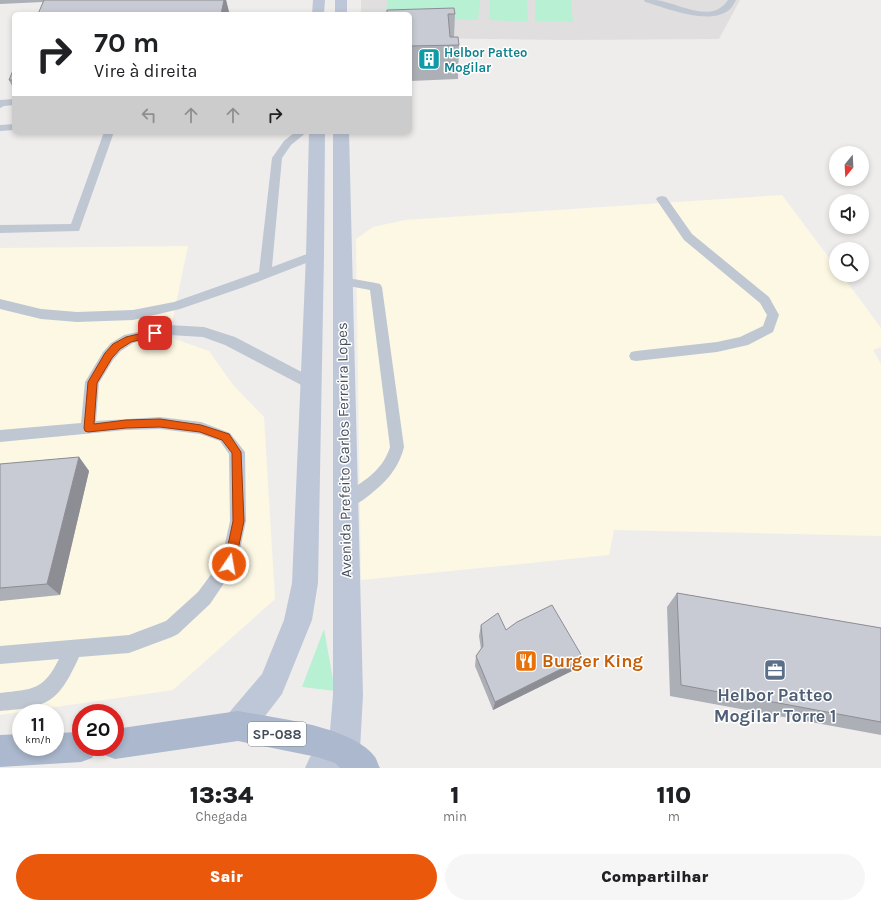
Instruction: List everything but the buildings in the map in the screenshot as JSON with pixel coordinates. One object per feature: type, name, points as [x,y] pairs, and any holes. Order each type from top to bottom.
[{"type":"main road","points":[[318,12],[319,0]]},
{"type":"main road","points":[[341,0],[341,12]]},
{"type":"main road","name":"Avenida Prefeito Carlos Ferreira Lopes","points":[[238,726],[272,684],[298,620],[305,583],[312,384],[317,134]]},
{"type":"main road","name":"Avenida Prefeito Carlos Ferreira Lopes","points":[[341,134],[344,504],[348,695],[343,764]]},
{"type":"main road","points":[[124,743],[238,726]]},
{"type":"main road","name":"SP-088","points":[[238,726],[317,742],[343,764]]},
{"type":"main road","points":[[0,751],[72,747]]},
{"type":"lane","points":[[648,0],[697,14],[717,14],[728,8],[732,0]]},
{"type":"lane","points":[[0,105],[1,103],[12,102]]},
{"type":"lane","points":[[0,128],[12,127]]},
{"type":"lane","points":[[0,229],[75,228],[108,134]]},
{"type":"lane","points":[[265,274],[277,158],[284,147],[299,134]]},
{"type":"lane","points":[[636,356],[717,347],[743,342],[768,329],[773,315],[765,300],[688,237],[662,199]]},
{"type":"lane","points":[[0,304],[41,314],[77,317],[133,315],[175,306],[315,255]]},
{"type":"lane","points":[[342,281],[376,287],[397,447],[395,456],[385,473],[344,504]]},
{"type":"lane","points":[[88,428],[92,382],[108,356],[116,347],[129,339],[169,330],[204,332],[230,341],[312,384]]},
{"type":"lane","points":[[0,436],[126,424],[160,423],[201,428],[225,437],[236,452],[238,521],[229,564],[204,598],[172,628],[129,644],[0,655]]},
{"type":"lane","points":[[0,702],[28,700],[38,698],[47,693],[61,676],[74,649]]},
{"type":"shaded area","points":[[361,0],[740,0],[719,39],[562,40],[412,38],[412,12],[361,12]]},
{"type":"shaded area","points":[[782,195],[829,258],[829,282],[847,282],[881,328],[881,347],[873,350],[881,364],[881,536],[614,530],[609,555],[361,580],[356,239],[373,227],[405,220]]},
{"type":"shaded area","points":[[188,246],[169,337],[209,351],[233,385],[264,417],[275,599],[173,690],[64,706],[64,704],[12,704],[12,713],[0,715],[0,248]]},
{"type":"green space","points":[[388,0],[480,0],[478,20],[412,17],[412,12],[386,12]]},
{"type":"green space","points":[[490,0],[527,0],[528,22],[489,20]]},
{"type":"green space","points":[[535,0],[571,0],[573,22],[535,21]]},
{"type":"green space","points":[[324,629],[335,691],[302,687]]},
{"type":"place","name":"Helbor Patteo Mogilar","points":[[429,59]]},
{"type":"place","name":"Burger King","points":[[526,661]]},
{"type":"place","name":"Helbor Patteo Mogilar Torre 1","points":[[775,670]]},
{"type":"route","points":[[155,333],[129,339],[116,347],[108,356],[92,382],[88,428],[126,424],[160,423],[201,428],[225,437],[236,452],[238,521],[229,564]]}]
